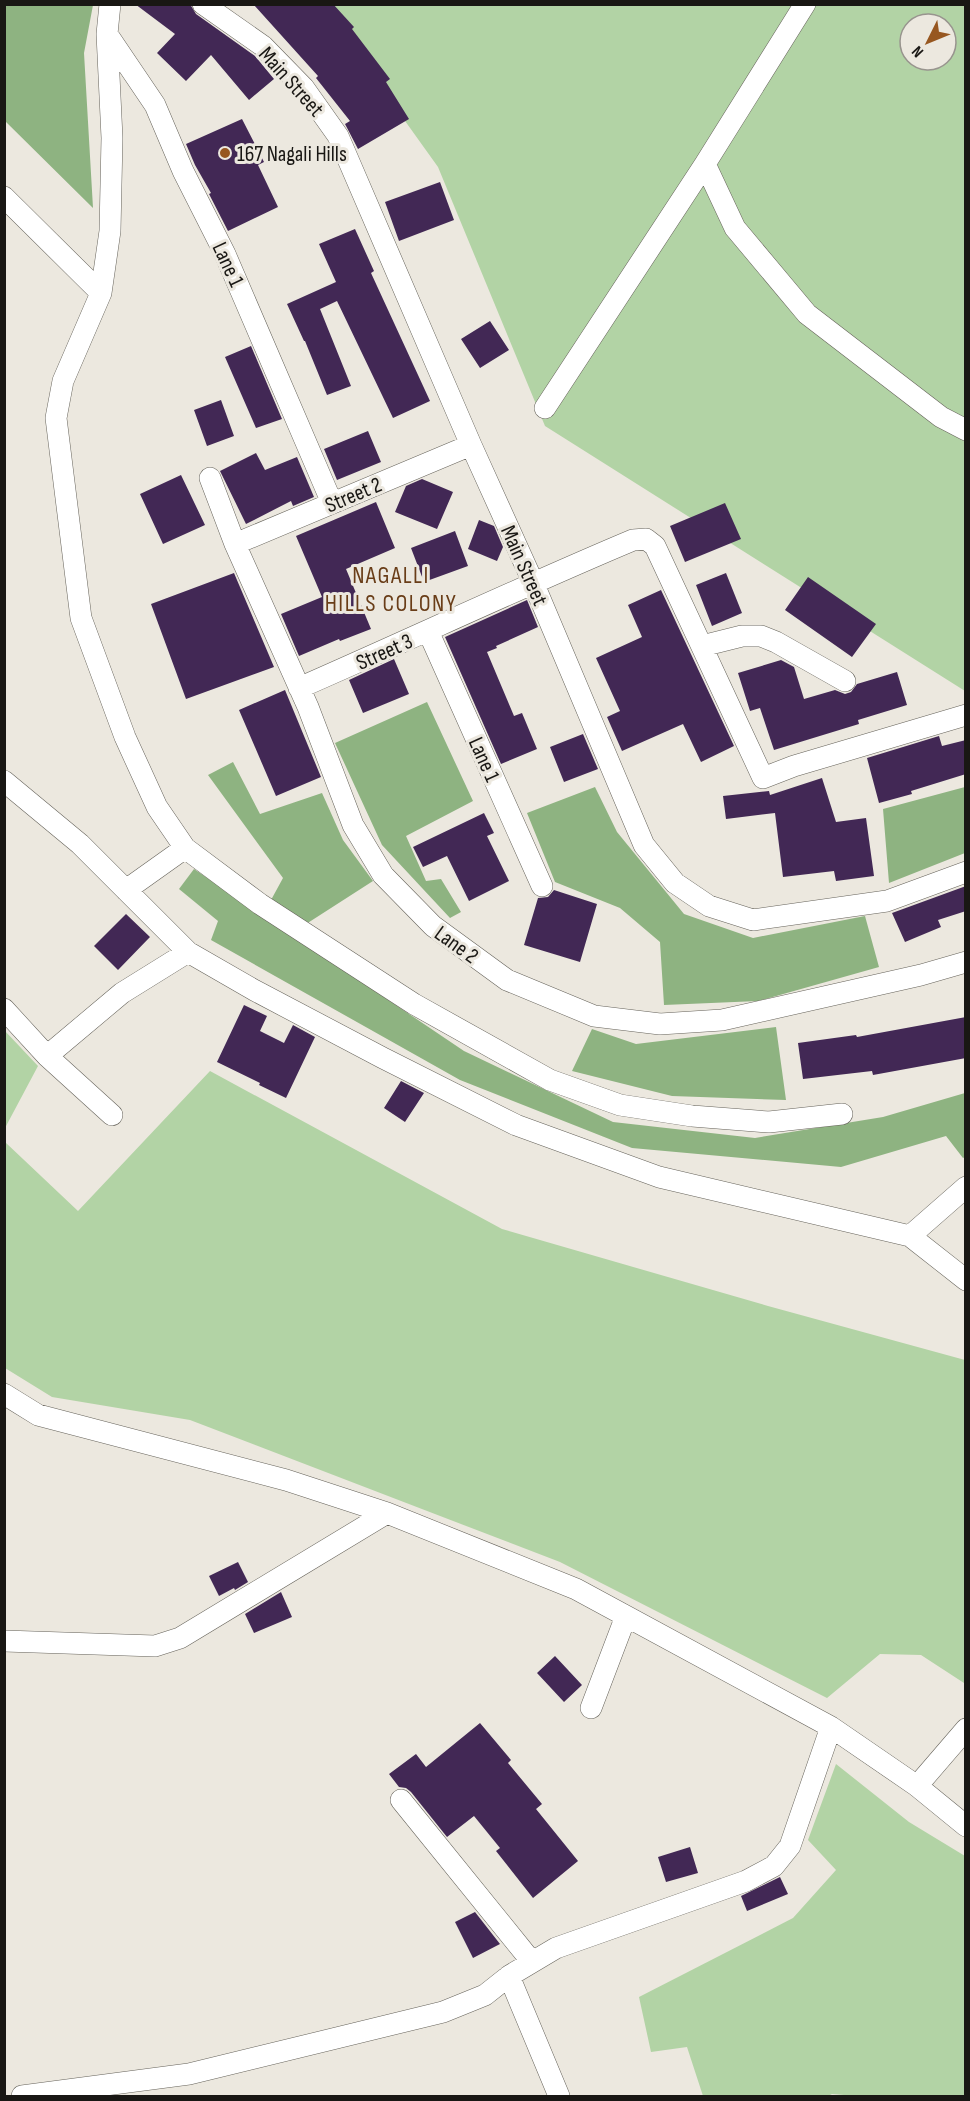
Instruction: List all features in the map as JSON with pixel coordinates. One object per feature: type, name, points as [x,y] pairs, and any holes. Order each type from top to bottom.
[{"type":"street","points":[[110,4],[107,34],[112,138],[110,231],[101,293],[63,381],[56,418],[81,618],[125,737],[157,807],[185,848],[260,904],[404,997],[550,1080],[620,1105],[692,1116],[769,1122],[842,1114]]},
{"type":"street","name":"Main Street","points":[[203,4],[263,46],[304,88],[338,136],[471,445],[533,582],[644,845],[675,883],[709,906],[753,920],[887,901],[966,872]]},
{"type":"street","points":[[545,408],[705,164],[805,4]]},
{"type":"street","name":"Lane 1","points":[[107,34],[155,105],[183,171],[225,254],[332,503]]},
{"type":"street","points":[[705,164],[735,228],[807,314],[941,417],[966,430]]},
{"type":"street","points":[[4,197],[101,293]]},
{"type":"street","name":"Street 2","points":[[236,543],[471,445]]},
{"type":"street","name":"Lane 2","points":[[210,478],[299,688],[353,825],[383,875],[433,927],[507,980],[594,1016],[660,1024],[722,1020],[921,975],[966,962]]},
{"type":"street","name":"Street 3","points":[[299,688],[533,582],[633,540],[646,539],[655,546],[702,646]]},
{"type":"street","name":"Lane 1","points":[[428,631],[542,886]]},
{"type":"street","points":[[845,681],[761,636],[742,636],[702,646],[763,778],[794,766],[966,715]]},
{"type":"street","points":[[4,781],[80,844],[188,952],[383,1059],[516,1125],[659,1177],[910,1236],[966,1280]]},
{"type":"street","points":[[126,891],[185,848]]},
{"type":"street","points":[[46,1056],[122,993],[188,952]]},
{"type":"street","points":[[4,1009],[46,1056],[112,1115]]},
{"type":"street","points":[[910,1236],[966,1187]]},
{"type":"street","points":[[4,1394],[38,1415],[286,1480],[387,1513],[576,1589],[831,1727],[917,1786],[966,1826]]},
{"type":"street","points":[[4,1641],[155,1646],[180,1638],[387,1513]]},
{"type":"street","points":[[591,1708],[626,1616]]},
{"type":"street","points":[[22,2097],[189,2074],[443,2013],[485,1995],[509,1976],[556,1948],[746,1881],[774,1866],[790,1846],[831,1727]]},
{"type":"street","points":[[917,1786],[966,1729]]},
{"type":"street","points":[[401,1800],[532,1962]]},
{"type":"street","points":[[509,1976],[559,2097]]},
{"type":"green space","points":[[4,5],[93,5],[84,53],[93,208],[5,121]]},
{"type":"green space","points":[[322,5],[965,5],[965,691],[545,426],[438,167]]},
{"type":"green space","points":[[427,702],[473,801],[406,836],[426,881],[441,879],[461,912],[450,918],[382,845],[335,743]]},
{"type":"green space","points":[[233,762],[260,814],[322,793],[343,840],[373,881],[303,926],[271,900],[283,878],[208,775]]},
{"type":"green space","points":[[595,787],[617,832],[684,914],[753,938],[865,916],[879,967],[758,1001],[664,1005],[660,942],[620,908],[555,882],[527,813]]},
{"type":"green space","points":[[965,787],[965,853],[889,883],[883,809]]},
{"type":"green space","points":[[194,869],[464,1051],[613,1122],[755,1138],[883,1117],[965,1093],[965,1157],[963,1158],[946,1136],[841,1167],[632,1148],[460,1080],[211,940],[218,921],[179,889]]},
{"type":"green space","points":[[776,1027],[786,1100],[672,1096],[572,1071],[592,1029],[636,1044]]},
{"type":"green space","points":[[5,1031],[38,1066],[5,1128]]},
{"type":"green space","points":[[210,1071],[502,1229],[965,1360],[964,1683],[921,1655],[880,1654],[827,1698],[560,1562],[190,1420],[52,1397],[5,1368],[5,1142],[78,1211]]},
{"type":"green space","points":[[836,1764],[909,1822],[965,1856],[965,2096],[832,2094],[828,2096],[703,2096],[687,2047],[651,2052],[639,1997],[793,1918],[836,1870],[808,1840]]},
{"type":"building","points":[[135,4],[190,4],[196,14],[255,56],[274,79],[249,100],[211,55],[186,81],[157,53],[175,34]]},
{"type":"building","points":[[253,4],[333,4],[354,27],[352,29],[390,79],[386,82],[409,119],[358,149],[345,124],[350,121],[316,78],[318,76]]},
{"type":"building","points":[[242,119],[264,162],[258,165],[278,207],[228,231],[186,144]]},
{"type":"building","points":[[440,182],[454,220],[399,241],[385,202]]},
{"type":"building","points":[[355,229],[374,271],[371,273],[430,401],[393,418],[337,301],[320,309],[351,386],[327,395],[287,304],[336,282],[319,244]]},
{"type":"building","points":[[490,321],[509,350],[480,368],[461,339]]},
{"type":"building","points":[[251,346],[282,419],[256,428],[225,357]]},
{"type":"building","points":[[221,400],[234,436],[207,446],[194,410]]},
{"type":"building","points":[[368,431],[381,462],[337,480],[324,449]]},
{"type":"building","points":[[256,453],[265,470],[297,457],[314,497],[293,506],[291,501],[246,524],[220,471]]},
{"type":"building","points":[[181,475],[205,525],[163,544],[140,494]]},
{"type":"building","points":[[422,479],[453,492],[437,529],[395,512],[406,486]]},
{"type":"building","points":[[376,502],[395,548],[346,569],[371,629],[340,641],[339,639],[299,656],[281,614],[322,597],[296,536]]},
{"type":"building","points":[[725,503],[741,539],[685,562],[670,526]]},
{"type":"building","points":[[479,520],[494,526],[503,547],[497,561],[468,549]]},
{"type":"building","points":[[455,531],[468,566],[424,582],[411,548]]},
{"type":"building","points":[[234,573],[274,667],[186,699],[151,604]]},
{"type":"building","points":[[726,573],[742,613],[712,626],[696,585]]},
{"type":"building","points":[[808,577],[876,624],[852,657],[785,610]]},
{"type":"building","points":[[661,590],[734,746],[701,762],[683,724],[622,751],[607,717],[620,711],[596,658],[642,637],[628,605]]},
{"type":"building","points":[[527,600],[538,627],[487,652],[514,716],[522,713],[537,749],[501,764],[445,637]]},
{"type":"building","points":[[394,659],[409,694],[363,713],[349,680]]},
{"type":"building","points":[[781,660],[794,667],[804,699],[835,690],[845,694],[851,692],[857,684],[897,672],[907,705],[858,720],[859,724],[774,750],[760,708],[750,711],[738,673]]},
{"type":"building","points":[[285,690],[321,777],[276,796],[239,710]]},
{"type":"building","points":[[583,734],[598,769],[564,782],[550,747]]},
{"type":"building","points":[[939,736],[942,746],[966,740],[966,774],[911,791],[912,794],[879,803],[867,758]]},
{"type":"building","points":[[822,778],[836,822],[866,818],[874,876],[836,881],[834,871],[783,877],[775,813],[726,819],[723,796],[769,791],[770,795]]},
{"type":"building","points":[[484,813],[494,833],[487,836],[509,881],[469,901],[447,856],[423,867],[413,847]]},
{"type":"building","points":[[966,886],[966,911],[938,920],[941,927],[905,942],[892,913]]},
{"type":"building","points":[[554,890],[597,904],[580,962],[524,945],[538,898],[548,897]]},
{"type":"building","points":[[126,914],[150,937],[118,970],[94,946]]},
{"type":"building","points":[[244,1005],[267,1016],[260,1031],[284,1043],[293,1025],[315,1037],[286,1098],[217,1062]]},
{"type":"building","points":[[966,1017],[966,1058],[873,1075],[872,1071],[803,1079],[798,1043],[856,1035],[857,1037]]},
{"type":"building","points":[[401,1081],[424,1093],[405,1122],[384,1108]]},
{"type":"building","points":[[238,1562],[248,1582],[219,1596],[209,1576]]},
{"type":"building","points":[[281,1592],[292,1617],[254,1633],[245,1614]]},
{"type":"building","points":[[555,1656],[582,1685],[564,1702],[537,1673]]},
{"type":"building","points":[[480,1723],[511,1760],[508,1763],[542,1804],[536,1809],[578,1861],[533,1898],[496,1851],[500,1848],[474,1816],[447,1837],[411,1792],[399,1787],[389,1774],[416,1754],[426,1767]]},
{"type":"building","points":[[690,1847],[698,1873],[666,1882],[658,1857]]},
{"type":"building","points":[[780,1877],[788,1894],[747,1911],[741,1896]]},
{"type":"building","points":[[475,1912],[500,1944],[473,1958],[455,1922]]},
{"type":"place","name":"167 Nagali Hills","points":[[225,153]]},
{"type":"district","name":"NAGALLI HILLS COLONY","points":[[391,589]]}]
